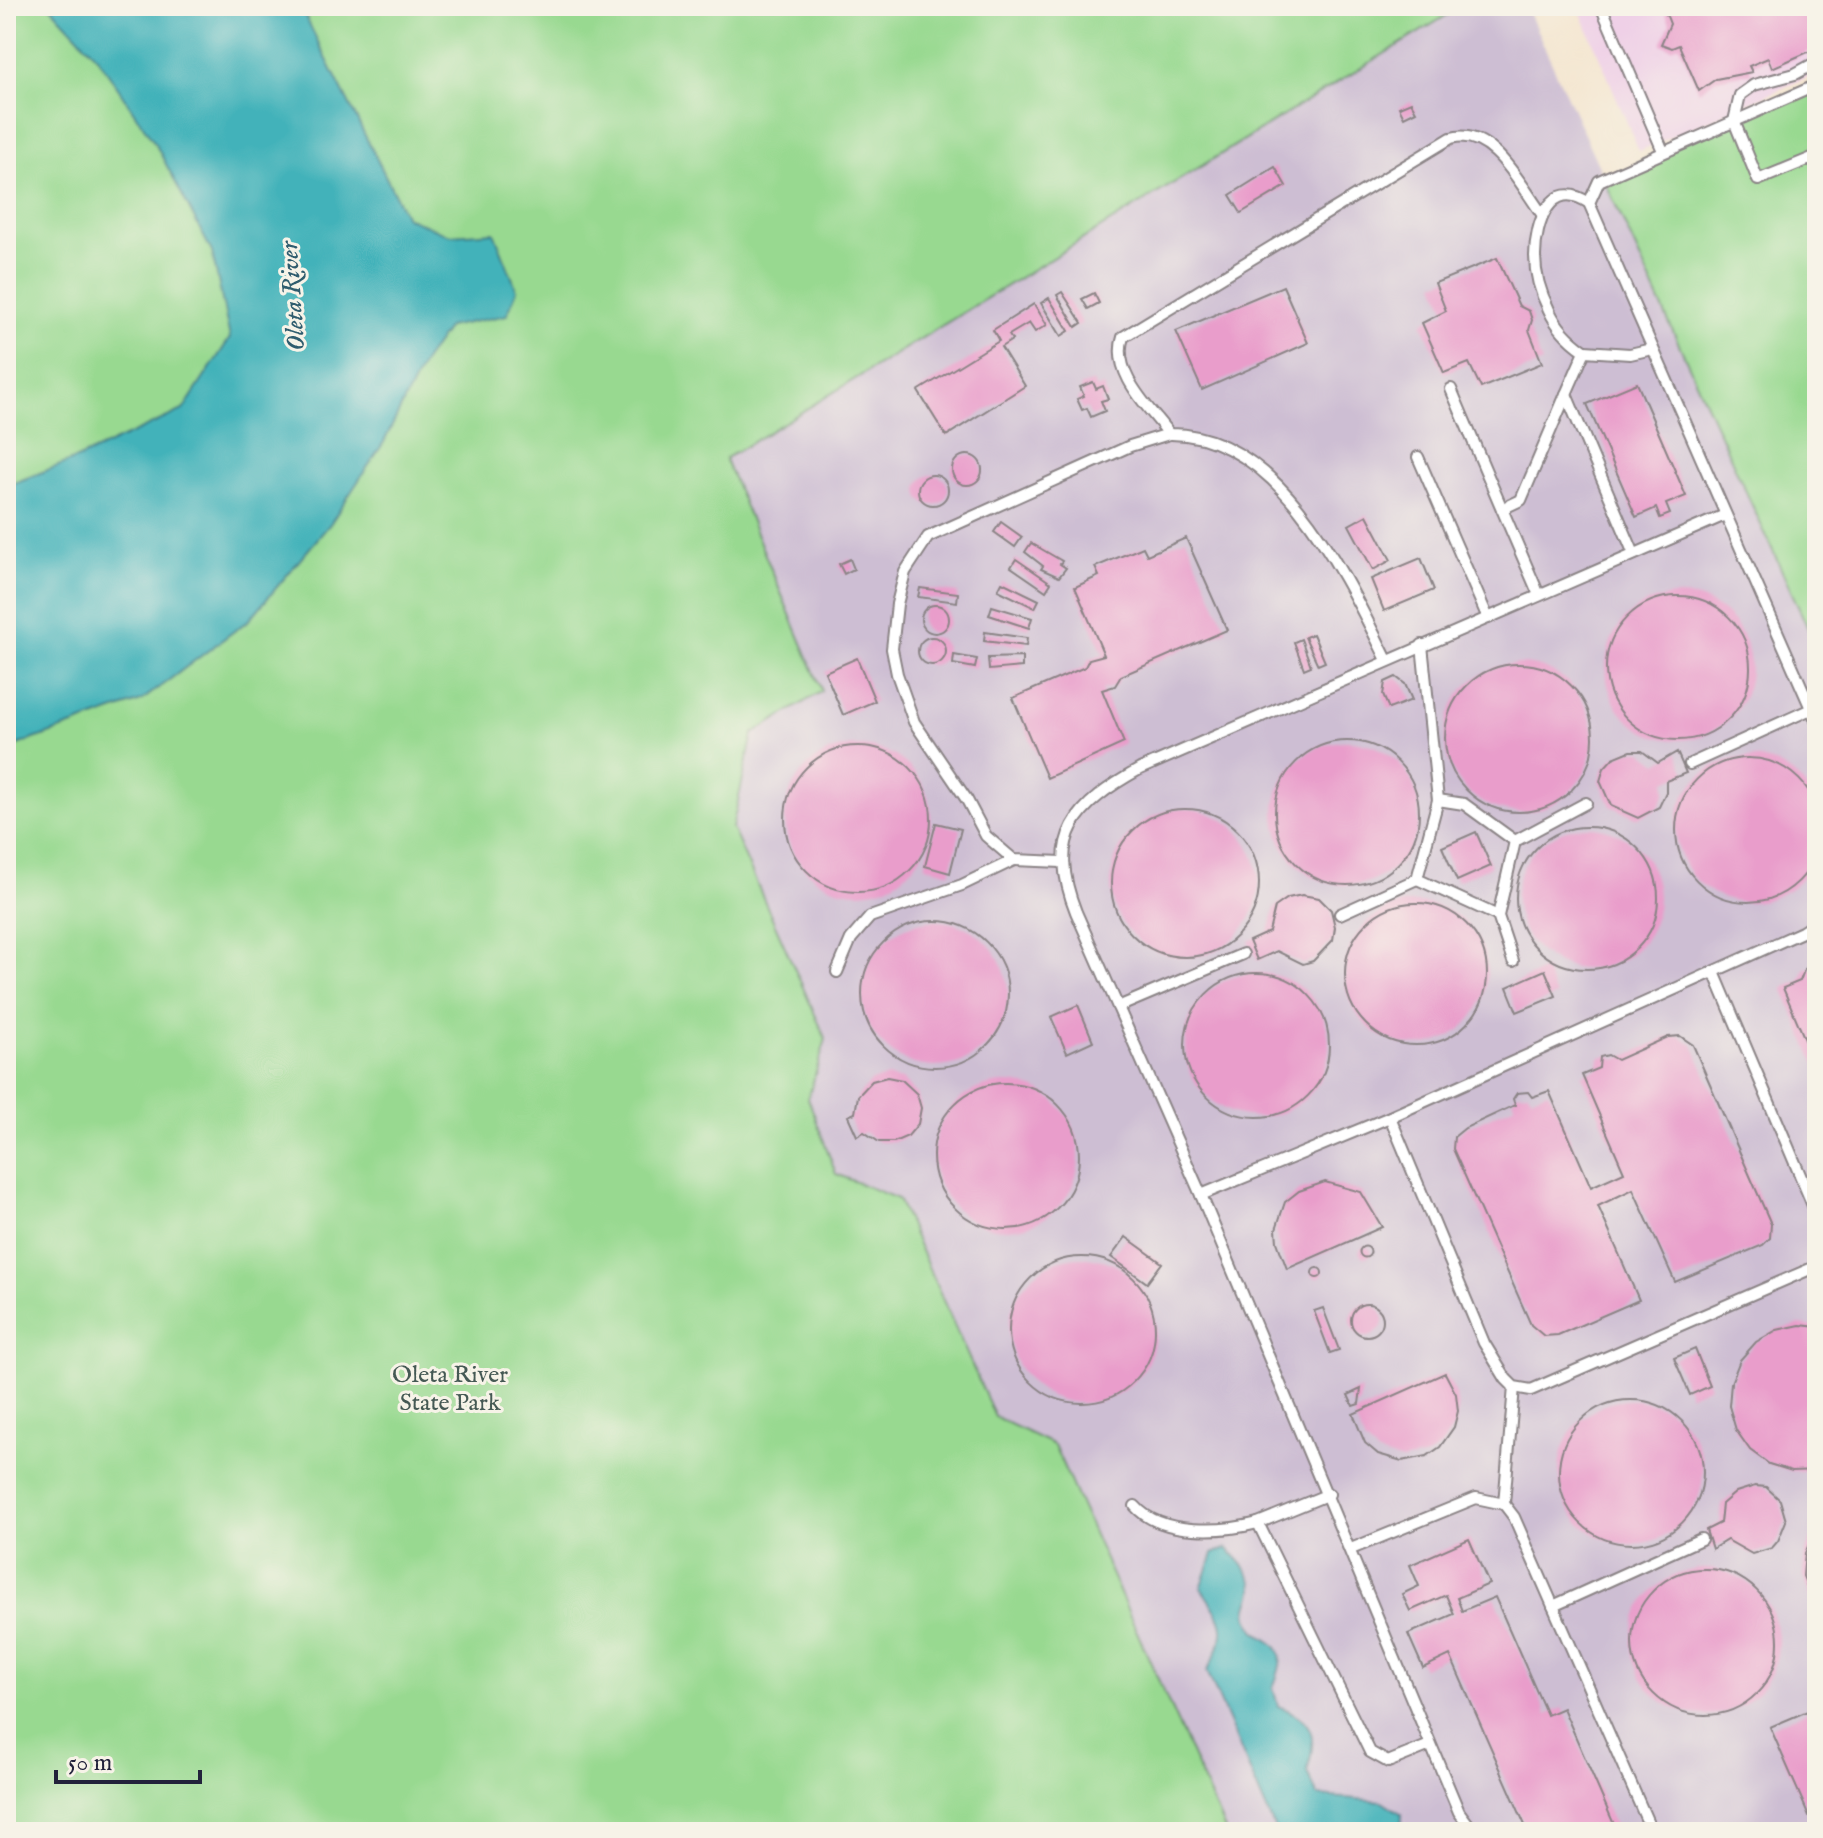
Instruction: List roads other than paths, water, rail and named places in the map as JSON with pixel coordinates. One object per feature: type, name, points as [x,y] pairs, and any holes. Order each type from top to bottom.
[{"type":"lane","points":[[1601,6],[1663,151]]},
{"type":"lane","points":[[1817,62],[1795,74],[1746,88],[1740,95],[1734,121],[1758,180],[1817,156]]},
{"type":"lane","points":[[1589,203],[1599,181],[1817,85]]},
{"type":"lane","points":[[1169,434],[1124,372],[1120,348],[1123,337],[1451,138],[1462,135],[1484,142],[1542,214]]},
{"type":"lane","points":[[1652,349],[1630,354],[1585,351],[1570,341],[1556,323],[1539,283],[1535,255],[1542,214],[1549,203],[1578,195],[1589,203],[1817,722]]},
{"type":"lane","points":[[1502,509],[1521,500],[1585,351]]},
{"type":"lane","points":[[1451,389],[1539,595]]},
{"type":"lane","points":[[1566,394],[1634,554]]},
{"type":"lane","points":[[1014,860],[986,836],[967,800],[914,722],[905,698],[892,649],[893,625],[905,572],[928,537],[1130,446],[1169,434],[1190,434],[1229,450],[1288,497],[1328,548],[1387,660]]},
{"type":"lane","points":[[1418,457],[1488,618]]},
{"type":"lane","points":[[1474,1832],[1459,1812],[1430,1745],[1329,1494],[1066,887],[1062,862],[1068,831],[1084,804],[1140,769],[1725,515]]},
{"type":"lane","points":[[1417,879],[1438,800],[1422,645]]},
{"type":"lane","points":[[1690,764],[1811,709]]},
{"type":"lane","points":[[1438,800],[1464,804],[1515,841]]},
{"type":"lane","points":[[1513,961],[1498,916],[1515,841],[1586,803]]},
{"type":"lane","points":[[837,972],[851,939],[870,917],[962,885],[1014,860],[1062,862]]},
{"type":"lane","points":[[1340,914],[1417,879],[1498,916]]},
{"type":"lane","points":[[1201,1195],[1390,1117],[1714,972],[1817,922]]},
{"type":"lane","points":[[1118,1007],[1243,954]]},
{"type":"lane","points":[[1714,972],[1817,1215]]},
{"type":"lane","points":[[1390,1117],[1484,1343],[1514,1387],[1504,1504]]},
{"type":"lane","points":[[1514,1387],[1531,1390],[1817,1266]]},
{"type":"lane","points":[[1135,1506],[1141,1513],[1178,1526],[1235,1529],[1258,1523],[1329,1494]]},
{"type":"lane","points":[[1351,1549],[1476,1498],[1504,1504],[1514,1517],[1652,1832]]},
{"type":"lane","points":[[1258,1523],[1370,1752],[1388,1762],[1430,1745]]},
{"type":"lane","points":[[1553,1606],[1701,1539]]},
{"type":"water","name":"Oleta River","points":[[50,6],[300,6],[406,217],[450,235],[494,232],[517,290],[507,315],[448,327],[423,363],[384,442],[330,524],[250,619],[141,701],[6,749],[6,486],[79,458],[183,410],[230,338],[212,252],[156,145],[98,58]]},
{"type":"water","points":[[1227,1548],[1244,1567],[1253,1584],[1249,1620],[1254,1629],[1279,1650],[1281,1658],[1273,1687],[1278,1706],[1300,1717],[1310,1730],[1312,1748],[1307,1772],[1318,1796],[1382,1801],[1402,1814],[1401,1832],[1276,1832],[1207,1671],[1219,1646],[1222,1628],[1216,1611],[1201,1588],[1213,1554]]},
{"type":"park label","name":"Oleta River State Park","points":[[450,1389]]}]
